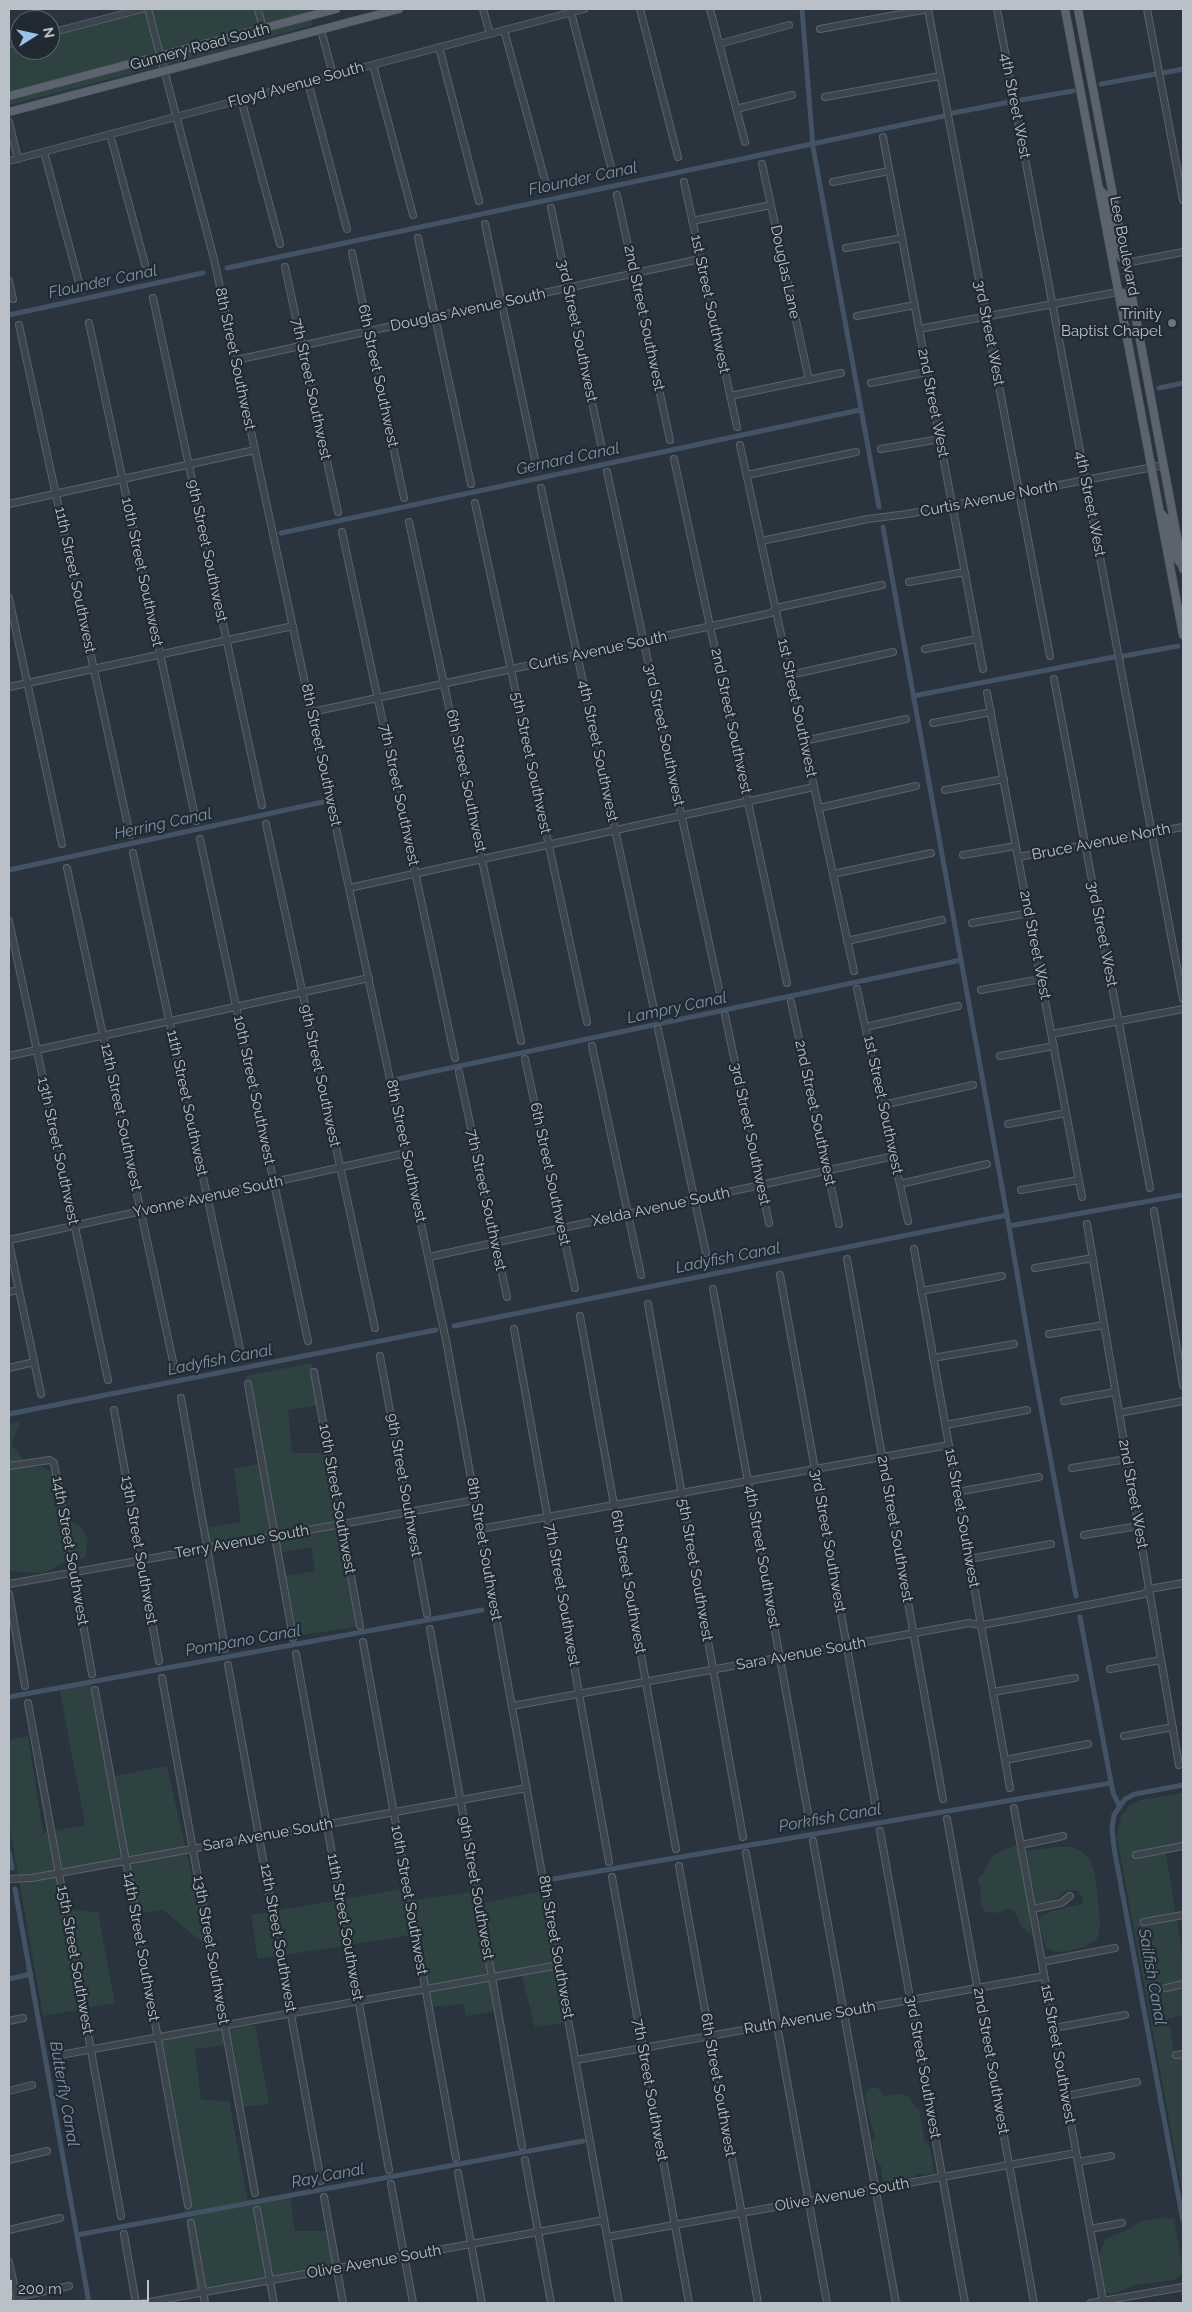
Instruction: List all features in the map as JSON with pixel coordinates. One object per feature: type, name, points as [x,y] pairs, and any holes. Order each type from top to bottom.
[{"type":"main road","name":"Gunnery Road South","points":[[9,96],[336,9]]},
{"type":"main road","points":[[339,25],[350,18],[383,9]]},
{"type":"main road","name":"Gunnery Road South","points":[[9,112],[399,9]]},
{"type":"main road","name":"Lee Boulevard","points":[[1065,9],[1183,635]]},
{"type":"main road","name":"Lee Boulevard","points":[[1078,9],[1183,566]]},
{"type":"main road","points":[[1099,188],[1106,196],[1118,253],[1126,263]]},
{"type":"main road","points":[[1118,292],[1123,292],[1127,297],[1139,358],[1145,364]]},
{"type":"main road","points":[[1160,511],[1169,523],[1176,558],[1183,566]]},
{"type":"street","points":[[60,30],[142,9]]},
{"type":"street","name":"8th Street Southwest","points":[[148,9],[214,259],[429,1257],[475,1500],[619,2303]]},
{"type":"street","points":[[258,9],[263,29]]},
{"type":"street","points":[[484,9],[490,34]]},
{"type":"street","name":"Floyd Avenue South","points":[[9,161],[584,9]]},
{"type":"street","points":[[640,9],[678,157]]},
{"type":"street","points":[[710,9],[745,142]]},
{"type":"street","points":[[820,29],[928,9]]},
{"type":"street","name":"3rd Street West","points":[[928,9],[1050,656]]},
{"type":"street","name":"4th Street West","points":[[997,9],[1183,1000]]},
{"type":"street","points":[[1147,9],[1183,200]]},
{"type":"street","points":[[571,12],[612,171]]},
{"type":"street","points":[[719,44],[789,25]]},
{"type":"street","points":[[321,30],[333,75]]},
{"type":"street","points":[[504,30],[546,184]]},
{"type":"street","points":[[439,47],[479,201]]},
{"type":"street","points":[[373,65],[413,215]]},
{"type":"street","points":[[825,97],[940,76]]},
{"type":"street","points":[[308,82],[347,229]]},
{"type":"street","points":[[736,109],[792,94]]},
{"type":"street","points":[[241,100],[280,244]]},
{"type":"street","points":[[9,122],[18,158]]},
{"type":"street","points":[[110,134],[145,264]]},
{"type":"street","name":"2nd Street West","points":[[883,137],[983,669]]},
{"type":"street","points":[[44,152],[81,290]]},
{"type":"street","name":"Douglas Lane","points":[[762,164],[809,380]]},
{"type":"street","points":[[833,182],[889,172]]},
{"type":"street","name":"1st Street Southwest","points":[[684,182],[737,427]]},
{"type":"street","name":"2nd Street Southwest","points":[[617,195],[670,440]]},
{"type":"street","points":[[692,221],[771,205]]},
{"type":"street","name":"3rd Street Southwest","points":[[551,208],[603,454]]},
{"type":"street","points":[[485,224],[537,469]]},
{"type":"street","points":[[418,238],[471,484]]},
{"type":"street","points":[[846,248],[902,238]]},
{"type":"street","points":[[1126,263],[1183,252]]},
{"type":"street","name":"6th Street Southwest","points":[[352,253],[404,498]]},
{"type":"street","name":"Douglas Avenue South","points":[[236,360],[700,259]]},
{"type":"street","name":"7th Street Southwest","points":[[285,267],[338,512]]},
{"type":"street","points":[[9,282],[14,299]]},
{"type":"street","points":[[919,329],[1118,292]]},
{"type":"street","name":"9th Street Southwest","points":[[153,298],[262,805]]},
{"type":"street","points":[[857,316],[914,305]]},
{"type":"street","name":"10th Street Southwest","points":[[89,323],[196,821]]},
{"type":"street","name":"11th Street Southwest","points":[[20,325],[130,835]]},
{"type":"street","points":[[871,383],[927,372]]},
{"type":"street","points":[[730,396],[841,373]]},
{"type":"street","points":[[881,449],[940,439]]},
{"type":"street","name":"1st Street Southwest","points":[[740,445],[854,971]]},
{"type":"street","points":[[9,504],[255,450]]},
{"type":"street","points":[[747,475],[856,452]]},
{"type":"street","name":"2nd Street Southwest","points":[[674,458],[787,983]]},
{"type":"street","name":"Curtis Avenue North","points":[[761,541],[873,518],[1019,493],[1164,465]]},
{"type":"street","name":"3rd Street Southwest","points":[[607,472],[721,998]]},
{"type":"street","name":"4th Street Southwest","points":[[541,488],[655,1014]]},
{"type":"street","name":"5th Street Southwest","points":[[475,503],[587,1022]]},
{"type":"street","name":"6th Street Southwest","points":[[409,522],[521,1041]]},
{"type":"street","name":"7th Street Southwest","points":[[342,532],[456,1058]]},
{"type":"street","points":[[909,582],[965,572]]},
{"type":"street","name":"Curtis Avenue South","points":[[312,712],[770,613],[776,608],[882,585]]},
{"type":"street","points":[[9,598],[62,844]]},
{"type":"street","points":[[9,687],[293,626]]},
{"type":"street","points":[[924,649],[978,639]]},
{"type":"street","points":[[790,675],[893,652]]},
{"type":"street","name":"3rd Street West","points":[[1054,680],[1150,1188]]},
{"type":"street","name":"2nd Street West","points":[[988,693],[1082,1197]]},
{"type":"street","points":[[933,723],[991,712]]},
{"type":"street","points":[[804,741],[906,719]]},
{"type":"street","points":[[945,790],[1004,779]]},
{"type":"street","points":[[819,808],[916,786]]},
{"type":"street","points":[[350,888],[814,787]]},
{"type":"street","name":"9th Street Southwest","points":[[266,824],[375,1328]]},
{"type":"street","name":"Bruce Avenue North","points":[[1018,858],[1183,827]]},
{"type":"street","name":"10th Street Southwest","points":[[200,839],[308,1341]]},
{"type":"street","name":"Bruce Avenue North","points":[[963,856],[1016,846]]},
{"type":"street","name":"11th Street Southwest","points":[[133,853],[241,1353]]},
{"type":"street","points":[[833,874],[931,853]]},
{"type":"street","name":"12th Street Southwest","points":[[67,868],[174,1366]]},
{"type":"street","points":[[972,923],[1029,912]]},
{"type":"street","points":[[847,941],[942,920]]},
{"type":"street","name":"13th Street Southwest","points":[[9,922],[108,1380]]},
{"type":"street","points":[[9,1056],[369,978]]},
{"type":"street","points":[[981,990],[1041,979]]},
{"type":"street","name":"1st Street Southwest","points":[[858,989],[908,1221]]},
{"type":"street","name":"2nd Street Southwest","points":[[791,1002],[839,1224]]},
{"type":"street","points":[[866,1027],[958,1006]]},
{"type":"street","points":[[1052,1034],[1183,1009]]},
{"type":"street","name":"3rd Street Southwest","points":[[725,1016],[769,1224]]},
{"type":"street","points":[[658,1029],[706,1252]]},
{"type":"street","points":[[592,1046],[641,1275]]},
{"type":"street","points":[[1000,1056],[1054,1046]]},
{"type":"street","name":"6th Street Southwest","points":[[525,1059],[575,1288]]},
{"type":"street","name":"7th Street Southwest","points":[[458,1072],[507,1297]]},
{"type":"street","points":[[883,1105],[973,1085]]},
{"type":"street","points":[[1008,1124],[1066,1113]]},
{"type":"street","name":"Yvonne Avenue South","points":[[9,1241],[74,1225],[406,1154]]},
{"type":"street","name":"Xelda Avenue South","points":[[429,1257],[894,1156]]},
{"type":"street","points":[[900,1184],[987,1164]]},
{"type":"street","points":[[1021,1190],[1079,1180]]},
{"type":"street","points":[[1154,1211],[1183,1385]]},
{"type":"street","name":"2nd Street West","points":[[1087,1224],[1179,1765]]},
{"type":"street","points":[[9,1241],[41,1394]]},
{"type":"street","name":"1st Street Southwest","points":[[914,1249],[1010,1788]]},
{"type":"street","points":[[1035,1268],[1093,1258]]},
{"type":"street","name":"2nd Street Southwest","points":[[847,1260],[943,1799]]},
{"type":"street","name":"3rd Street Southwest","points":[[780,1274],[876,1808]]},
{"type":"street","points":[[921,1291],[1002,1276]]},
{"type":"street","points":[[9,1292],[19,1290]]},
{"type":"street","name":"4th Street Southwest","points":[[713,1290],[810,1824]]},
{"type":"street","name":"5th Street Southwest","points":[[648,1304],[743,1837]]},
{"type":"street","name":"6th Street Southwest","points":[[580,1316],[676,1849]]},
{"type":"street","points":[[1050,1334],[1104,1325]]},
{"type":"street","name":"7th Street Southwest","points":[[514,1329],[609,1862]]},
{"type":"street","points":[[933,1358],[1014,1344]]},
{"type":"street","name":"9th Street Southwest","points":[[380,1356],[427,1614]]},
{"type":"street","points":[[9,1368],[34,1362]]},
{"type":"street","name":"10th Street Southwest","points":[[314,1372],[360,1626]]},
{"type":"street","points":[[248,1384],[293,1638]]},
{"type":"street","points":[[1064,1401],[1115,1392]]},
{"type":"street","points":[[181,1398],[226,1649]]},
{"type":"street","points":[[1119,1413],[1183,1401]]},
{"type":"street","name":"13th Street Southwest","points":[[114,1410],[159,1661]]},
{"type":"street","points":[[945,1425],[1027,1410]]},
{"type":"street","points":[[480,1529],[949,1445]]},
{"type":"street","points":[[1072,1468],[1127,1459]]},
{"type":"street","name":"14th Street Southwest","points":[[9,1466],[50,1460],[54,1463],[92,1674]]},
{"type":"street","points":[[958,1492],[1039,1476]]},
{"type":"street","name":"Terry Avenue South","points":[[9,1584],[475,1500]]},
{"type":"street","points":[[1084,1536],[1138,1526]]},
{"type":"street","points":[[969,1558],[1051,1544]]},
{"type":"street","name":"Sara Avenue South","points":[[512,1706],[969,1623],[981,1626],[1144,1594],[1149,1590],[1183,1584]]},
{"type":"street","points":[[9,1594],[25,1686]]},
{"type":"street","name":"9th Street Southwest","points":[[430,1629],[522,2146]]},
{"type":"street","name":"10th Street Southwest","points":[[363,1642],[456,2158]]},
{"type":"street","name":"11th Street Southwest","points":[[296,1654],[389,2170]]},
{"type":"street","points":[[1110,1669],[1161,1660]]},
{"type":"street","name":"12th Street Southwest","points":[[228,1665],[322,2181]]},
{"type":"street","name":"13th Street Southwest","points":[[162,1678],[255,2193]]},
{"type":"street","points":[[993,1692],[1075,1678]]},
{"type":"street","name":"14th Street Southwest","points":[[95,1690],[188,2205]]},
{"type":"street","name":"15th Street Southwest","points":[[28,1703],[121,2216]]},
{"type":"street","points":[[1124,1736],[1172,1727]]},
{"type":"street","points":[[1005,1760],[1088,1744]]},
{"type":"street","name":"Sara Avenue South","points":[[9,1879],[22,1879],[527,1788]]},
{"type":"street","name":"1st Street Southwest","points":[[1014,1808],[1103,2301]]},
{"type":"street","name":"2nd Street Southwest","points":[[947,1819],[1034,2303]]},
{"type":"street","name":"3rd Street Southwest","points":[[880,1831],[965,2303]]},
{"type":"street","points":[[1021,1845],[1063,1836]]},
{"type":"street","points":[[813,1841],[896,2303]]},
{"type":"street","points":[[1136,1854],[1183,1846]]},
{"type":"street","points":[[746,1853],[827,2303]]},
{"type":"street","name":"6th Street Southwest","points":[[679,1866],[758,2303]]},
{"type":"street","name":"7th Street Southwest","points":[[612,1877],[689,2303]]},
{"type":"street","points":[[1032,1909],[1061,1902],[1070,1896]]},
{"type":"street","points":[[1144,1922],[1183,1915]]},
{"type":"street","points":[[1042,1962],[1115,1948]]},
{"type":"street","points":[[60,2055],[559,1965]]},
{"type":"street","name":"Ruth Avenue South","points":[[576,2060],[1044,1976]]},
{"type":"street","points":[[1166,1988],[1183,1984]]},
{"type":"street","points":[[1054,2028],[1125,2015]]},
{"type":"street","points":[[9,2021],[23,2018]]},
{"type":"street","points":[[1066,2096],[1137,2082]]},
{"type":"street","points":[[9,2090],[32,2085]]},
{"type":"street","points":[[9,2160],[48,2151]]},
{"type":"street","name":"Olive Avenue South","points":[[608,2237],[1076,2153]]},
{"type":"street","points":[[1078,2162],[1111,2156]]},
{"type":"street","points":[[525,2160],[551,2303]]},
{"type":"street","points":[[458,2173],[482,2303]]},
{"type":"street","points":[[391,2184],[413,2303]]},
{"type":"street","points":[[324,2197],[343,2303]]},
{"type":"street","points":[[258,2210],[274,2303]]},
{"type":"street","points":[[9,2230],[60,2218]]},
{"type":"street","name":"Olive Avenue South","points":[[144,2303],[604,2220]]},
{"type":"street","points":[[191,2223],[205,2303]]},
{"type":"street","points":[[1090,2229],[1122,2223]]},
{"type":"street","points":[[124,2234],[136,2303]]},
{"type":"street","points":[[9,2262],[18,2300],[69,2286]]},
{"type":"street","points":[[1090,2303],[1183,2287]]},
{"type":"green space","points":[[151,9],[309,9],[310,13],[9,93],[9,46],[10,60],[60,60],[60,33]]},
{"type":"green space","points":[[311,18],[313,25],[232,48],[9,105],[9,98]]},
{"type":"green space","points":[[312,1363],[319,1405],[288,1410],[292,1453],[331,1453],[356,1627],[290,1637],[281,1577],[315,1571],[311,1547],[279,1553],[276,1536],[206,1548],[204,1528],[241,1522],[234,1469],[261,1463],[246,1376]]},
{"type":"green space","points":[[20,1422],[11,1444],[27,1464],[32,1467],[42,1467],[52,1473],[57,1485],[63,1513],[69,1521],[81,1527],[88,1540],[85,1558],[65,1562],[45,1573],[9,1571],[9,1424]]},
{"type":"green space","points":[[90,1680],[110,1777],[167,1766],[208,1947],[163,1910],[137,1913],[127,1863],[58,1875],[63,1909],[98,1912],[115,2003],[43,2016],[9,1824],[9,1740],[28,1736],[43,1833],[85,1825],[59,1686]]},
{"type":"green space","points":[[1183,1793],[1183,1846],[1165,1847],[1183,1959],[1183,2016],[1168,2018],[1175,2057],[1183,2056],[1183,2196],[1117,1838],[1121,1816],[1129,1806],[1140,1800]]},
{"type":"green space","points":[[1017,1845],[1018,1850],[1028,1851],[1055,1847],[1072,1847],[1081,1851],[1090,1860],[1095,1874],[1098,1901],[1100,1925],[1097,1939],[1083,1947],[1068,1951],[1055,1952],[1046,1948],[1038,1920],[1043,1915],[1052,1911],[1082,1904],[1083,1898],[1078,1891],[1067,1890],[1052,1902],[1037,1903],[1029,1909],[1031,1934],[1022,1927],[1014,1911],[1008,1909],[995,1913],[986,1912],[981,1906],[980,1886],[977,1878],[984,1874],[990,1858],[1000,1851]]},
{"type":"green space","points":[[407,1888],[410,1901],[477,1891],[480,1904],[546,1890],[568,2022],[535,2027],[521,1973],[491,1978],[494,2011],[466,2016],[463,2004],[431,2007],[420,1934],[258,1959],[251,1915]]},
{"type":"green space","points":[[255,2025],[269,2104],[243,2107],[233,2044],[195,2049],[201,2100],[229,2101],[248,2202],[290,2198],[295,2231],[332,2231],[338,2265],[197,2296],[160,2036]]},
{"type":"green space","points":[[878,2088],[884,2096],[900,2094],[910,2097],[915,2107],[919,2109],[925,2143],[927,2142],[931,2151],[934,2174],[917,2174],[915,2177],[890,2182],[882,2178],[882,2168],[874,2155],[872,2140],[875,2136],[867,2110],[865,2095],[867,2090]]},
{"type":"green space","points":[[1161,2218],[1174,2219],[1183,2272],[1175,2280],[1136,2285],[1113,2294],[1101,2292],[1096,2263],[1106,2238],[1126,2231],[1139,2222]]},
{"type":"waterway","points":[[802,9],[813,147],[879,507]]},
{"type":"waterway","name":"Flounder Canal","points":[[1163,73],[1183,69]]},
{"type":"waterway","name":"Flounder Canal","points":[[1101,84],[1156,74]]},
{"type":"waterway","name":"Flounder Canal","points":[[1021,100],[1073,91]]},
{"type":"waterway","name":"Flounder Canal","points":[[953,113],[1010,102]]},
{"type":"waterway","name":"Flounder Canal","points":[[227,268],[944,116]]},
{"type":"waterway","name":"Flounder Canal","points":[[9,315],[203,273]]},
{"type":"waterway","points":[[1159,388],[1183,383]]},
{"type":"waterway","name":"Gernard Canal","points":[[281,533],[860,410]]},
{"type":"waterway","points":[[883,527],[1076,1596]]},
{"type":"waterway","points":[[1124,656],[1178,646]]},
{"type":"waterway","points":[[913,696],[1114,657]]},
{"type":"waterway","name":"Herring Canal","points":[[9,870],[323,802]]},
{"type":"waterway","name":"Lampry Canal","points":[[398,1079],[961,960]]},
{"type":"waterway","name":"Ladyfish Canal","points":[[1009,1226],[1183,1195]]},
{"type":"waterway","name":"Ladyfish Canal","points":[[454,1326],[1007,1215]]},
{"type":"waterway","name":"Ladyfish Canal","points":[[9,1414],[436,1330]]},
{"type":"waterway","name":"Pompano Canal","points":[[9,1697],[482,1610]]},
{"type":"waterway","points":[[1080,1617],[1113,1793],[1119,1805]]},
{"type":"waterway","name":"Porkfish Canal","points":[[553,1879],[1111,1783]]},
{"type":"waterway","name":"Sailfish Canal","points":[[1183,1785],[1135,1794],[1125,1799],[1114,1815],[1112,1828],[1114,1848],[1183,2221]]},
{"type":"waterway","name":"Butterfly Canal","points":[[9,1852],[12,1868]]},
{"type":"waterway","name":"Butterfly Canal","points":[[15,1889],[89,2303]]},
{"type":"waterway","points":[[9,1979],[31,1974]]},
{"type":"waterway","name":"Ray Canal","points":[[77,2235],[583,2141]]},
{"type":"place","name":"Trinity Baptist Chapel","points":[[1172,323]]}]
